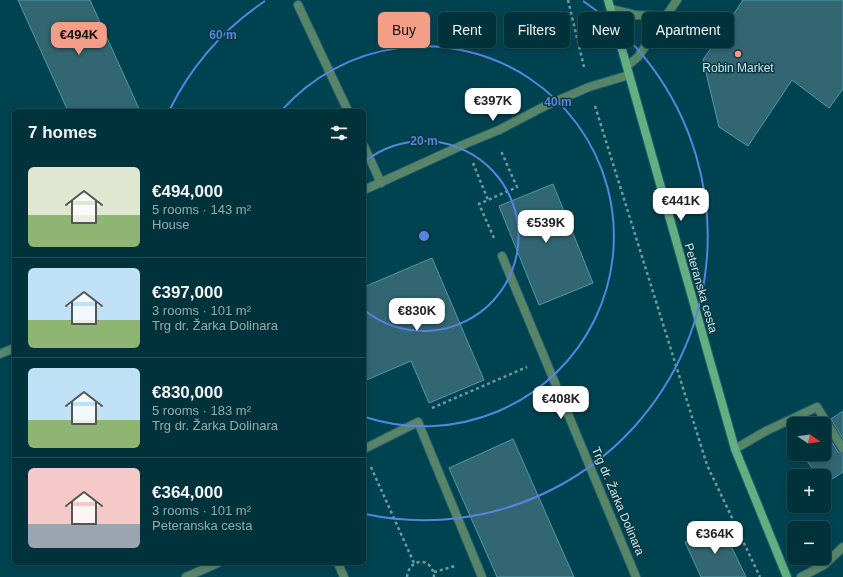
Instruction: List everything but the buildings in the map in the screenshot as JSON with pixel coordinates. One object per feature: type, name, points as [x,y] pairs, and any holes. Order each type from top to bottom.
[{"type":"main road","name":"Peteranska cesta","points":[[608,0],[735,449],[787,577]]},
{"type":"street","points":[[669,12],[677,0]]},
{"type":"street","points":[[298,5],[347,109]]},
{"type":"street","points":[[611,9],[642,15]]},
{"type":"street","points":[[627,66],[638,57],[644,48]]},
{"type":"street","points":[[366,189],[493,132],[545,106],[589,87],[629,75]]},
{"type":"street","points":[[366,150],[381,182]]},
{"type":"street","name":"Trg dr. Žarka Dolinara","points":[[502,256],[636,577]]},
{"type":"street","points":[[0,354],[12,349]]},
{"type":"street","points":[[735,449],[766,431],[817,407],[843,449]]},
{"type":"street","points":[[366,448],[418,422],[482,577]]},
{"type":"street","points":[[801,577],[824,565],[843,547]]},
{"type":"street","points":[[186,577],[213,565]]},
{"type":"street","points":[[339,565],[344,577]]},
{"type":"path","points":[[568,0],[589,87],[707,466],[760,577]]},
{"type":"path","points":[[493,132],[517,187],[479,204],[502,256]]},
{"type":"path","points":[[465,144],[488,200]]},
{"type":"path","points":[[418,422],[429,409],[546,359]]},
{"type":"path","points":[[370,466],[414,563]]},
{"type":"path","points":[[407,577],[408,570],[414,563],[422,562],[430,565],[434,572],[434,577]]},
{"type":"place","name":"Robin Market","points":[[738,54]]}]
